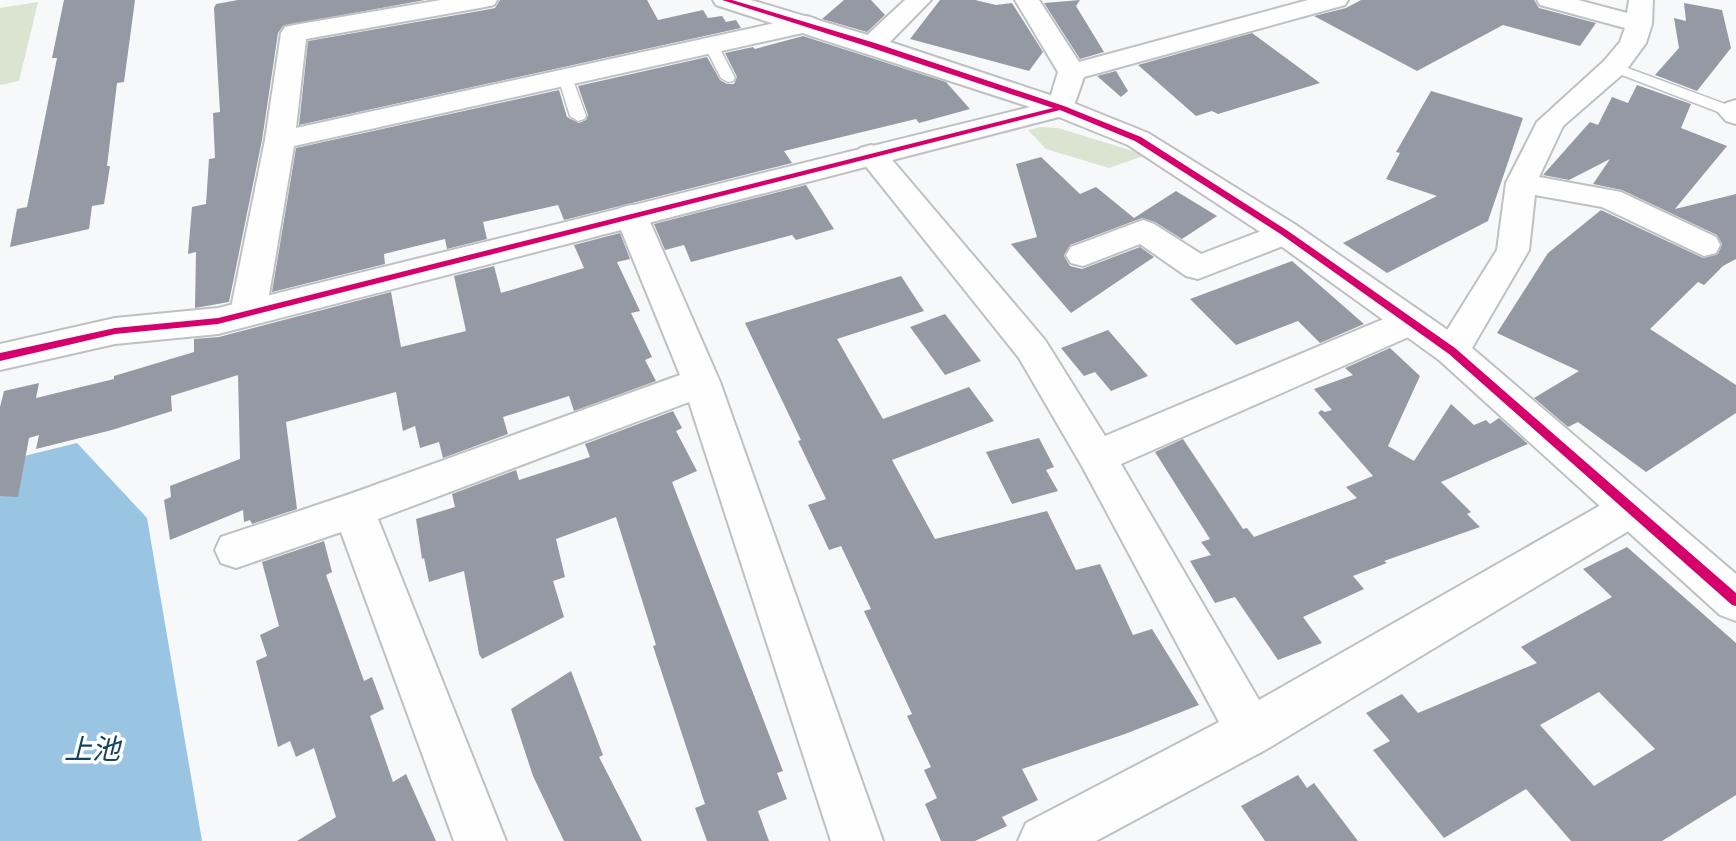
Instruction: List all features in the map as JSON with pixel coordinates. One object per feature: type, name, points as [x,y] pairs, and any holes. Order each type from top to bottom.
[{"type":"street","points":[[248,313],[281,140],[295,33],[485,0]]},
{"type":"street","points":[[725,0],[807,24],[1061,108],[1139,139],[1285,233],[1452,351],[1736,601]]},
{"type":"street","points":[[872,45],[919,0]]},
{"type":"street","points":[[1027,0],[1072,72],[1061,108]]},
{"type":"street","points":[[1072,72],[1336,0]]},
{"type":"street","points":[[1452,351],[1513,250],[1521,183],[1551,122],[1614,67],[1633,43],[1640,12],[1541,5]]},
{"type":"street","points":[[281,140],[807,24]]},
{"type":"street","points":[[0,357],[115,331],[218,321],[1061,108]]},
{"type":"street","points":[[871,154],[1032,349],[1097,457],[1250,732]]},
{"type":"street","points":[[1521,183],[1610,199],[1704,245]]},
{"type":"street","points":[[631,215],[701,382],[857,841]]},
{"type":"street","points":[[1083,255],[1143,231],[1198,268],[1285,233]]},
{"type":"street","points":[[1097,457],[1410,322]]},
{"type":"street","points":[[236,550],[354,510],[701,382]]},
{"type":"street","points":[[1044,841],[1250,732],[1630,509]]},
{"type":"street","points":[[354,510],[480,841]]},
{"type":"lane","points":[[711,45],[728,78]]},
{"type":"lane","points":[[1614,67],[1735,112]]},
{"type":"lane","points":[[565,77],[578,116]]},
{"type":"green space","points":[[38,2],[19,81],[0,85],[0,8]]},
{"type":"green space","points":[[1041,127],[1058,128],[1146,155],[1109,168],[1046,149],[1028,130]]},
{"type":"water","name":"上池","points":[[77,443],[147,518],[202,841],[0,841],[0,462]]},
{"type":"building","points":[[64,0],[135,0],[124,82],[117,83],[104,204],[92,206],[89,229],[10,247],[17,209],[27,207],[57,58],[52,58]]},
{"type":"building","points":[[238,0],[425,0],[283,26],[278,33],[262,140],[229,302],[195,308],[196,252],[188,254],[192,207],[206,204],[209,159],[215,158],[213,113],[220,112],[214,8],[216,4]]},
{"type":"building","points":[[500,0],[647,0],[658,20],[703,10],[708,18],[722,16],[726,22],[736,20],[741,28],[299,125],[308,41],[495,8]]},
{"type":"building","points":[[844,0],[871,0],[885,15],[867,32],[822,19]]},
{"type":"building","points":[[940,0],[975,0],[996,5],[1012,3],[1043,52],[1029,71],[910,39]]},
{"type":"building","points":[[1080,0],[1076,6],[1104,52],[1080,59],[1044,3]]},
{"type":"building","points":[[1361,0],[1534,0],[1539,8],[1596,23],[1580,46],[1503,25],[1417,71],[1314,16],[1346,8]]},
{"type":"building","points":[[1684,3],[1722,10],[1731,48],[1697,91],[1655,75],[1679,48],[1674,18],[1686,21]]},
{"type":"building","points":[[1252,33],[1320,83],[1218,114],[1212,111],[1196,116],[1138,65]]},
{"type":"building","points":[[803,36],[946,82],[970,109],[919,123],[916,119],[784,151],[792,163],[564,220],[558,205],[483,222],[487,239],[447,249],[445,239],[384,254],[385,264],[272,292],[296,148],[559,90],[567,117],[579,123],[586,120],[588,115],[578,86],[707,57],[720,80],[734,84],[737,77],[725,53],[753,47],[755,49]]},
{"type":"building","points":[[1116,71],[1128,91],[1121,97],[1097,76]]},
{"type":"building","points":[[1637,85],[1691,104],[1681,128],[1727,146],[1675,209],[1736,194],[1736,259],[1723,266],[1704,285],[1698,282],[1650,329],[1736,385],[1736,413],[1646,472],[1578,422],[1568,427],[1534,398],[1579,371],[1497,333],[1548,253],[1601,210],[1703,258],[1718,254],[1722,244],[1717,235],[1622,190],[1593,184],[1610,159],[1569,180],[1543,175],[1590,122],[1598,125],[1612,97],[1628,103]]},
{"type":"building","points":[[1431,91],[1523,118],[1488,221],[1387,273],[1343,243],[1437,196],[1386,179],[1400,153],[1396,152]]},
{"type":"building","points":[[1041,157],[1080,194],[1096,187],[1134,218],[1176,191],[1217,216],[1182,239],[1155,222],[1142,218],[1070,245],[1064,256],[1070,266],[1082,269],[1140,247],[1154,257],[1071,313],[1011,244],[1037,237],[1016,164]]},
{"type":"building","points":[[806,185],[834,229],[796,240],[792,235],[691,262],[684,245],[665,250],[654,224]]},
{"type":"building","points":[[620,233],[630,259],[617,262],[640,311],[631,313],[652,357],[645,360],[656,381],[574,411],[569,396],[503,417],[508,434],[443,458],[439,442],[420,448],[415,426],[403,431],[396,392],[286,422],[297,509],[252,524],[250,520],[244,522],[243,510],[170,540],[164,500],[171,497],[170,486],[240,459],[238,375],[171,396],[172,411],[112,430],[36,449],[39,435],[29,438],[18,497],[0,496],[0,407],[4,391],[39,383],[36,398],[114,379],[114,376],[194,352],[194,339],[219,337],[391,292],[401,347],[466,331],[454,276],[494,266],[501,293],[584,268],[574,245]]},
{"type":"building","points":[[1292,261],[1364,324],[1320,343],[1298,321],[1236,345],[1190,299]]},
{"type":"building","points":[[901,276],[924,311],[837,339],[883,419],[969,387],[994,421],[892,460],[935,539],[1047,511],[1076,570],[1100,564],[1133,635],[1152,629],[1199,705],[1125,734],[1022,769],[1038,800],[1002,817],[1007,826],[975,841],[941,841],[925,804],[937,798],[924,770],[931,767],[907,716],[912,714],[864,611],[871,609],[841,546],[829,550],[808,505],[826,499],[745,323]]},
{"type":"building","points":[[945,314],[981,361],[945,375],[910,327]]},
{"type":"building","points":[[1108,330],[1148,376],[1111,391],[1095,372],[1084,376],[1061,348]]},
{"type":"building","points":[[1390,348],[1420,376],[1388,446],[1414,461],[1451,404],[1474,425],[1486,420],[1490,424],[1499,418],[1528,444],[1441,482],[1471,512],[1467,514],[1480,527],[1384,561],[1387,563],[1353,576],[1364,589],[1303,617],[1322,643],[1278,660],[1235,597],[1215,603],[1190,561],[1211,555],[1201,542],[1210,539],[1155,452],[1183,439],[1243,529],[1247,528],[1254,537],[1357,498],[1346,487],[1373,476],[1318,413],[1321,410],[1332,410],[1314,389],[1353,375],[1345,368]]},
{"type":"building","points":[[673,411],[682,428],[676,431],[697,471],[672,482],[783,771],[777,773],[787,799],[758,811],[769,841],[707,841],[695,808],[705,804],[653,646],[656,645],[616,517],[556,539],[565,577],[553,581],[564,617],[482,659],[464,571],[429,582],[424,558],[422,559],[416,519],[455,507],[452,494],[516,470],[519,480],[590,457],[585,444]]},
{"type":"building","points":[[1039,438],[1054,467],[1046,470],[1058,491],[1012,504],[986,452]]},
{"type":"building","points":[[324,541],[332,572],[326,575],[364,681],[372,677],[384,709],[370,716],[393,782],[406,774],[436,841],[297,841],[336,817],[314,748],[296,757],[290,741],[278,747],[256,661],[267,656],[260,635],[279,626],[262,562]]},
{"type":"building","points":[[1627,547],[1736,643],[1736,795],[1662,841],[1571,841],[1526,789],[1444,838],[1373,750],[1390,741],[1366,713],[1402,694],[1418,713],[1537,663],[1521,647],[1612,597],[1583,569]],"holes":[[[1599,692],[1655,749],[1594,786],[1540,725]]]},
{"type":"building","points":[[571,671],[603,755],[599,757],[642,841],[564,841],[533,776],[511,709]]},
{"type":"building","points":[[1298,775],[1307,788],[1314,783],[1358,841],[1265,841],[1241,806]]},
{"type":"cycle path","points":[[725,0],[872,45],[1061,108],[1138,139],[1285,233],[1452,351],[1736,601]]},
{"type":"cycle path","points":[[0,357],[115,331],[218,321],[1061,108]]}]
